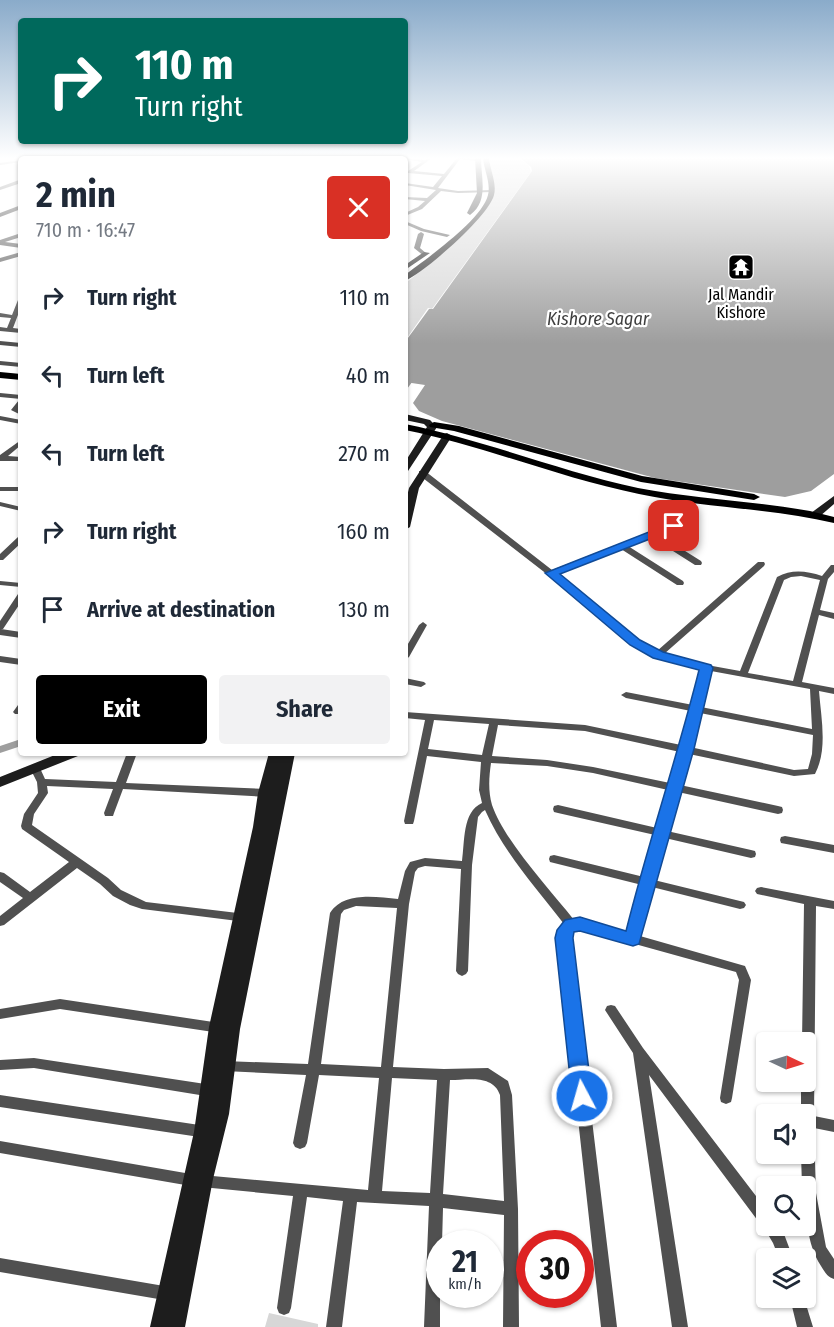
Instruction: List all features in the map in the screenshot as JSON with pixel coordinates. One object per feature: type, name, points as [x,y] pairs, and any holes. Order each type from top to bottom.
[{"type":"main road","points":[[0,371],[18,372]]},
{"type":"main road","points":[[0,375],[18,377]]},
{"type":"main road","points":[[408,420],[455,428],[641,479],[818,512],[834,520]]},
{"type":"main road","points":[[408,428],[447,436],[640,492],[834,513]]},
{"type":"street","points":[[408,264],[424,254],[462,220]]},
{"type":"street","points":[[408,276],[474,220]]},
{"type":"street","points":[[408,223],[423,230],[447,235]]},
{"type":"street","points":[[421,234],[417,248],[424,254]]},
{"type":"street","points":[[0,243],[18,236]]},
{"type":"street","points":[[0,243],[18,246]]},
{"type":"street","points":[[0,260],[18,255]]},
{"type":"street","points":[[9,330],[18,308]]},
{"type":"street","points":[[0,315],[15,317]]},
{"type":"street","points":[[0,329],[18,331]]},
{"type":"street","points":[[0,343],[18,345]]},
{"type":"street","points":[[0,363],[18,365]]},
{"type":"street","points":[[0,396],[18,399]]},
{"type":"street","points":[[0,418],[18,421]]},
{"type":"street","points":[[408,419],[427,422],[432,427],[408,464]]},
{"type":"street","points":[[408,513],[414,488],[447,436]]},
{"type":"street","points":[[1,458],[18,444]]},
{"type":"street","points":[[1,458],[18,459]]},
{"type":"street","points":[[408,461],[551,573],[635,643],[658,655],[706,668],[834,691]]},
{"type":"street","points":[[0,489],[18,489]]},
{"type":"street","points":[[818,512],[834,499]]},
{"type":"street","points":[[0,504],[18,508]]},
{"type":"street","points":[[551,573],[696,517]]},
{"type":"street","points":[[652,534],[698,563]]},
{"type":"street","points":[[0,558],[18,542]]},
{"type":"street","points":[[622,546],[680,583]]},
{"type":"street","points":[[658,655],[761,564]]},
{"type":"street","points":[[797,685],[818,612],[824,582],[834,567]]},
{"type":"street","points":[[743,675],[780,579],[787,574],[799,573],[834,588]]},
{"type":"street","points":[[0,583],[18,585]]},
{"type":"street","points":[[0,627],[18,600]]},
{"type":"street","points":[[818,612],[834,616]]},
{"type":"street","points":[[408,652],[423,625]]},
{"type":"street","points":[[0,632],[18,634]]},
{"type":"street","points":[[0,659],[18,662]]},
{"type":"street","points":[[633,940],[646,884],[687,749],[706,668]]},
{"type":"street","points":[[408,682],[421,684]]},
{"type":"street","points":[[408,715],[585,728],[794,773],[804,773],[811,772],[815,766],[817,733],[814,687]]},
{"type":"street","points":[[626,695],[817,733]]},
{"type":"street","points":[[409,821],[430,717]]},
{"type":"street","points":[[494,721],[486,759],[484,790],[487,805],[500,831],[571,924]]},
{"type":"street","points":[[422,752],[547,763],[675,787],[778,810]]},
{"type":"street","points":[[0,782],[65,756]]},
{"type":"street","points":[[109,813],[131,756]]},
{"type":"street","points":[[160,1327],[173,1294],[209,1132],[217,1091],[224,1028],[272,793],[276,756]]},
{"type":"street","points":[[272,793],[287,756]]},
{"type":"street","points":[[35,768],[42,782],[43,793],[29,814],[26,826],[104,881],[117,893],[146,906],[248,918]]},
{"type":"street","points":[[42,782],[272,793]]},
{"type":"street","points":[[462,971],[467,865],[473,818],[478,809],[487,805]]},
{"type":"street","points":[[558,808],[751,854]]},
{"type":"street","points":[[785,840],[834,849]]},
{"type":"street","points":[[554,859],[646,884],[740,905]]},
{"type":"street","points":[[0,922],[77,862]]},
{"type":"street","points":[[374,1197],[403,904],[410,871],[414,865],[425,862],[467,865]]},
{"type":"street","points":[[0,876],[30,898]]},
{"type":"street","points":[[761,891],[834,905]]},
{"type":"street","points":[[807,1104],[810,901]]},
{"type":"street","points":[[300,1143],[339,907],[349,902],[403,904]]},
{"type":"street","points":[[571,924],[580,924],[741,969],[744,974],[726,1098]]},
{"type":"street","points":[[571,924],[564,938],[609,1327]]},
{"type":"street","points":[[0,1014],[60,1004],[224,1028]]},
{"type":"street","points":[[611,1010],[639,1052],[756,1207]]},
{"type":"street","points":[[639,1052],[680,1327]]},
{"type":"street","points":[[0,1065],[34,1063],[217,1091]]},
{"type":"street","points":[[220,1066],[444,1075],[488,1074],[503,1085],[506,1095],[511,1209],[511,1327]]},
{"type":"street","points":[[432,1327],[436,1200],[444,1075]]},
{"type":"street","points":[[0,1101],[209,1132]]},
{"type":"street","points":[[816,1123],[834,1126]]},
{"type":"street","points":[[0,1147],[198,1180],[301,1191],[436,1200],[511,1209]]},
{"type":"street","points":[[808,1164],[814,1232],[819,1250],[834,1272]]},
{"type":"street","points":[[284,1308],[301,1191]]},
{"type":"street","points":[[334,1327],[351,1195]]},
{"type":"street","points":[[0,1265],[173,1294]]},
{"type":"street","points":[[173,1294],[175,1327]]},
{"type":"street","points":[[800,1308],[805,1327]]},
{"type":"shaded area","points":[[476,220],[496,220],[432,309],[428,308],[408,337],[408,281]]},
{"type":"shaded area","points":[[269,1313],[318,1324],[318,1327],[265,1327]]},
{"type":"water","name":"Kishore Sagar","points":[[497,220],[834,220],[834,474],[811,491],[785,497],[655,478],[442,421],[419,411],[413,403],[425,385],[408,382],[408,338],[429,309],[433,309]]},
{"type":"waterway","points":[[408,384],[415,374]]},
{"type":"waterway","points":[[0,750],[18,743]]},
{"type":"place","name":"Jal Mandir Kishore","points":[[741,267]]},
{"type":"route","points":[[582,1096],[564,938],[566,930],[571,924],[580,924],[633,940],[646,884],[687,749],[706,668],[658,655],[635,643],[551,573],[674,526]]}]
